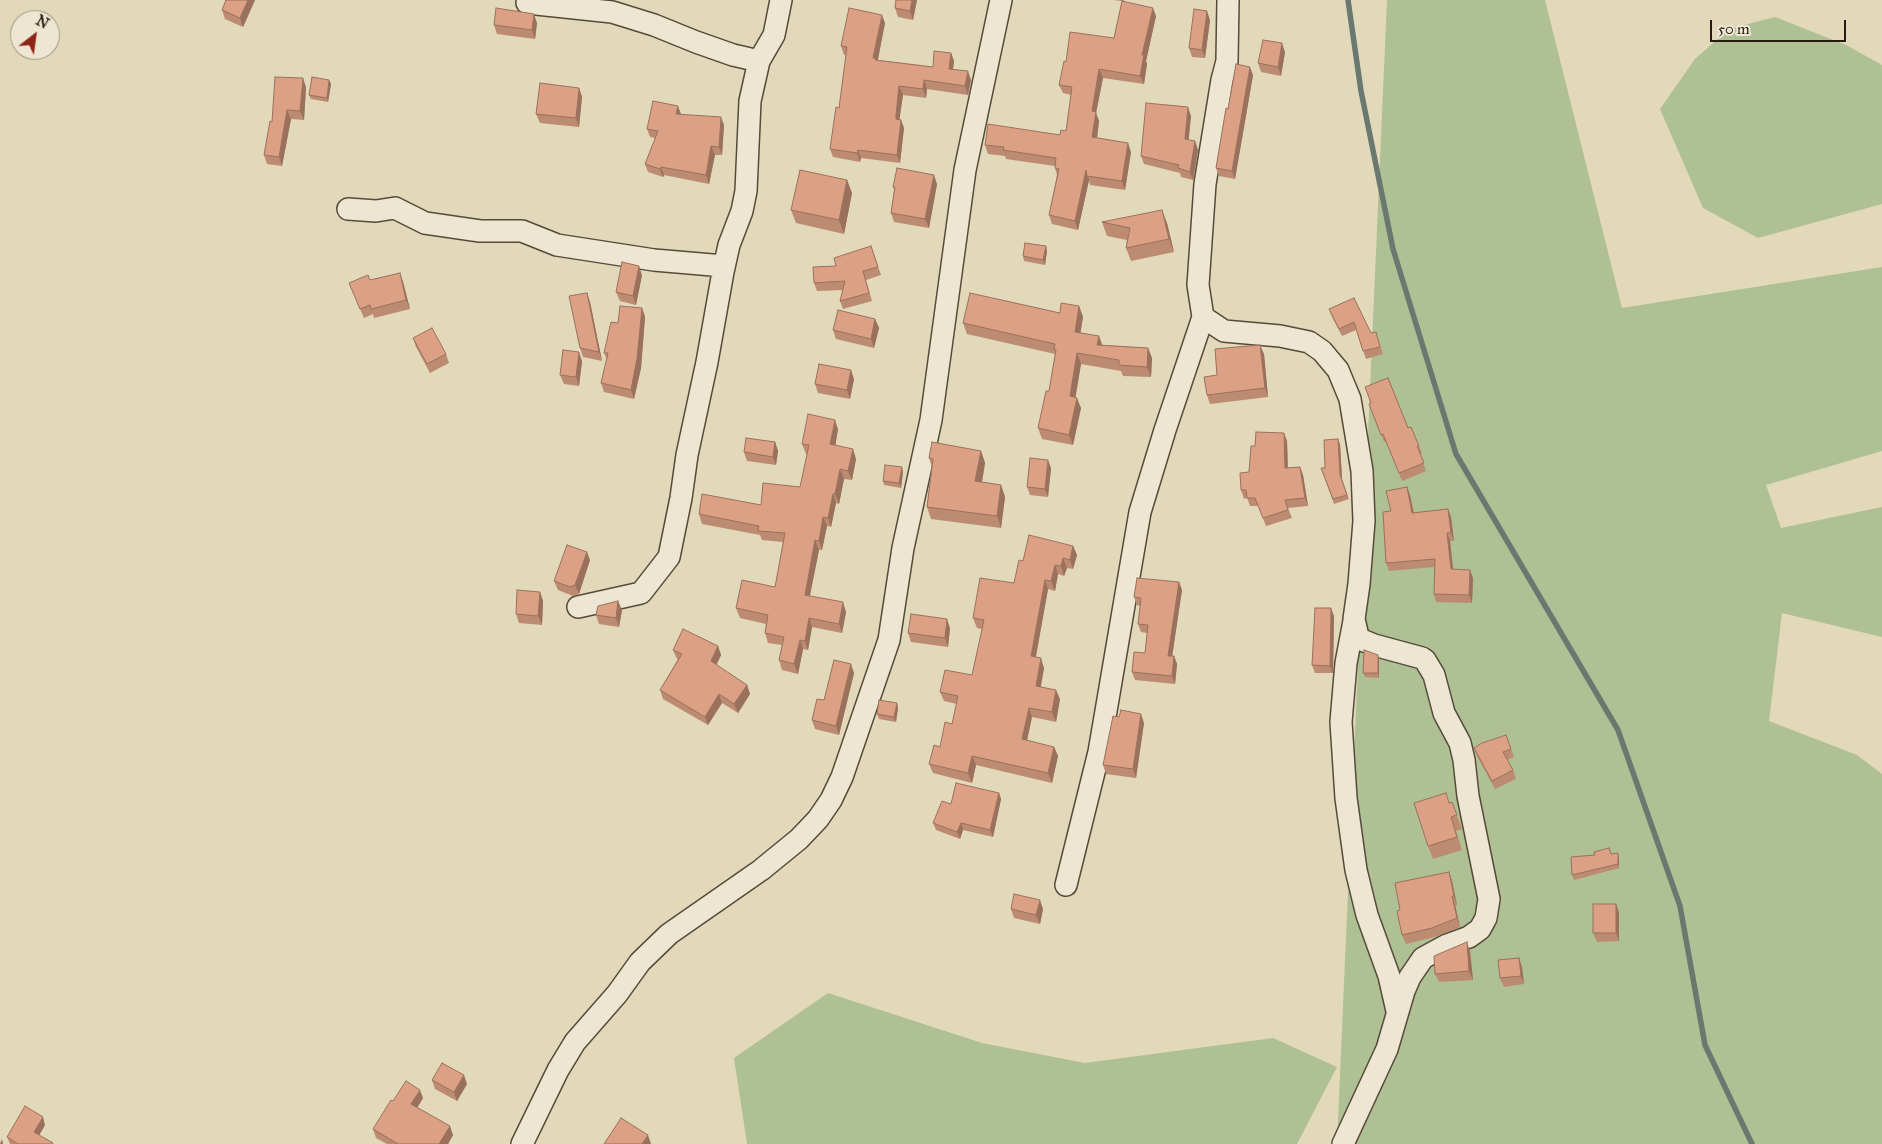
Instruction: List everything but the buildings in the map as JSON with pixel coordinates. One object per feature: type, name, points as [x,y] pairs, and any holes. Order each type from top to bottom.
[{"type":"street","points":[[578,607],[640,593],[669,557],[724,266],[746,191],[750,101],[759,61],[774,35],[781,0]]},
{"type":"street","points":[[522,1144],[558,1070],[575,1042],[617,994],[640,962],[669,934],[762,870],[799,839],[818,819],[831,800],[842,778],[889,640],[903,548],[931,420],[965,170],[1001,0]]},
{"type":"street","points":[[1066,885],[1100,752],[1140,512],[1203,317],[1198,285],[1205,193],[1222,80],[1227,61],[1228,0]]},
{"type":"street","points":[[527,3],[612,12],[654,25],[724,52],[759,61]]},
{"type":"street","points":[[348,209],[376,211],[395,208],[425,223],[480,231],[522,231],[557,245],[654,260],[724,266]]},
{"type":"street","points":[[1203,317],[1224,331],[1280,336],[1309,342],[1322,351],[1338,370],[1350,399],[1362,471],[1364,521],[1360,584],[1346,663],[1341,722],[1346,798],[1356,870],[1367,915],[1389,976],[1398,1013]]},
{"type":"street","points":[[1343,1144],[1386,1049],[1410,977],[1423,958],[1447,945],[1469,937],[1480,929],[1486,918],[1489,899],[1468,796],[1460,743],[1444,713],[1434,676],[1422,658],[1362,640],[1358,637],[1354,619]]},
{"type":"green space","points":[[1387,0],[1545,0],[1622,308],[1882,267],[1882,451],[1766,485],[1781,528],[1882,507],[1882,637],[1782,613],[1769,721],[1857,755],[1882,774],[1882,1144],[1337,1144]]},
{"type":"green space","points":[[1775,17],[1846,45],[1882,65],[1882,204],[1758,238],[1703,208],[1660,109],[1695,59],[1729,29]]},
{"type":"green space","points":[[828,993],[982,1043],[1085,1063],[1273,1038],[1337,1067],[1297,1144],[747,1144],[734,1058]]},
{"type":"waterway","points":[[1348,0],[1361,91],[1393,249],[1456,454],[1618,730],[1680,906],[1705,1045],[1752,1144]]}]
